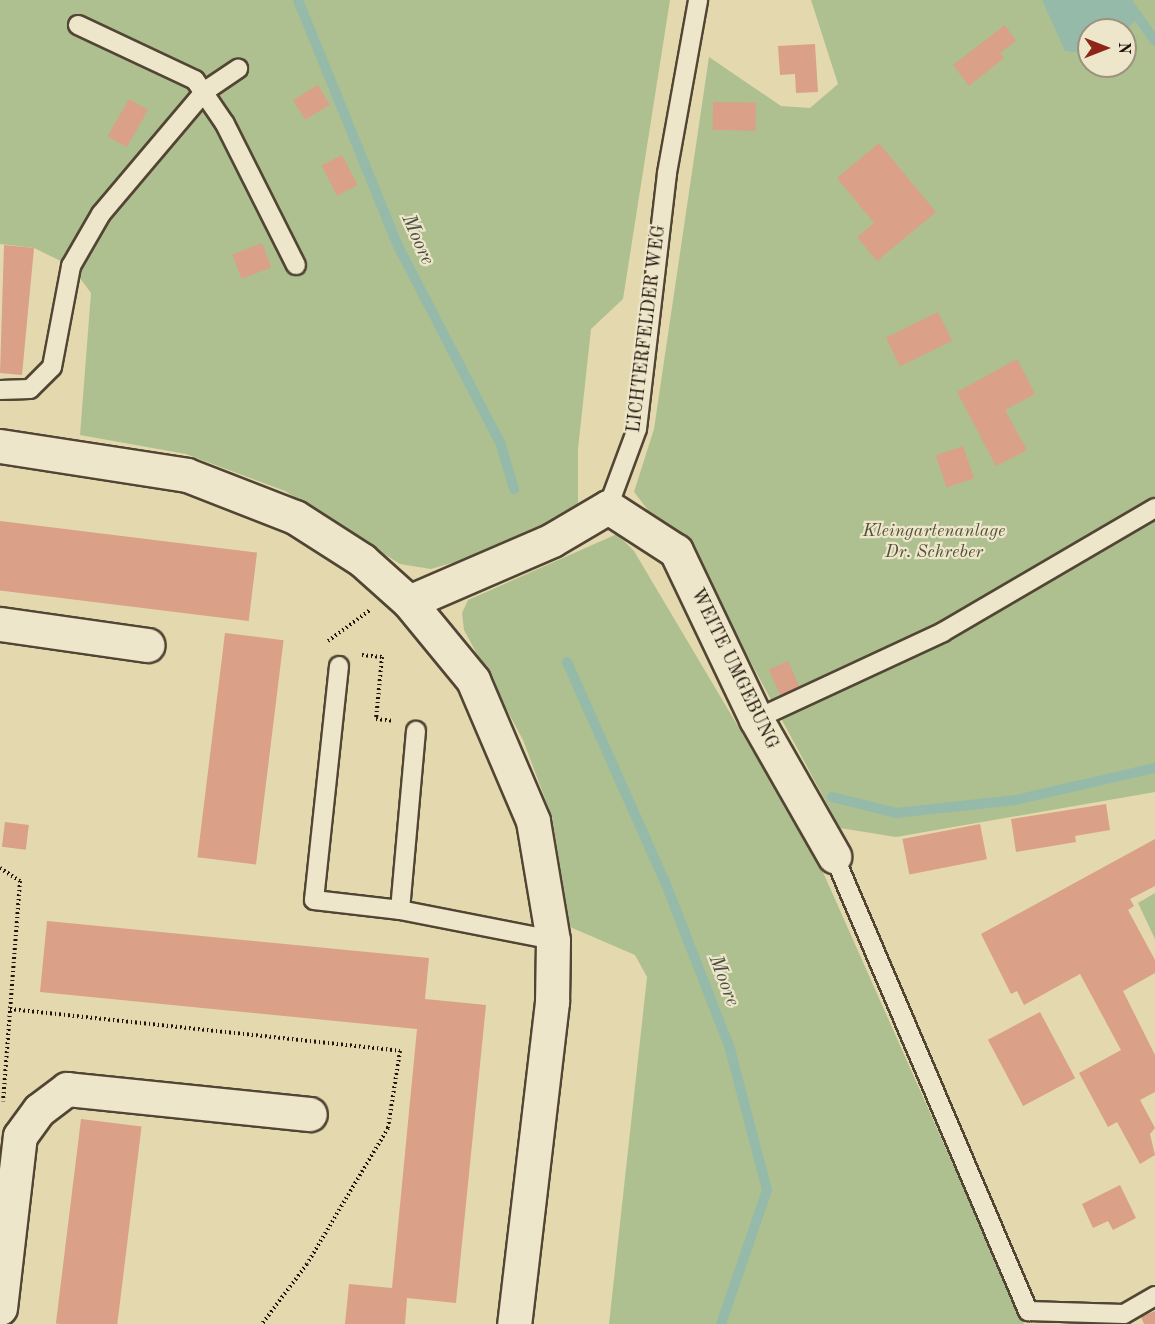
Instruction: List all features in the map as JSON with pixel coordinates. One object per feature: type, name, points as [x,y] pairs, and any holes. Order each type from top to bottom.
[{"type":"street","points":[[0,446],[187,475],[295,517],[400,595],[473,680],[510,755],[534,821],[553,940],[552,1002],[514,1324]]},
{"type":"street","points":[[400,595],[552,540],[608,507]]},
{"type":"street","name":"WEITE UMGEBUNG","points":[[608,507],[675,551],[756,719],[834,856]]},
{"type":"street","points":[[1,632],[148,645]]},
{"type":"street","points":[[0,1308],[20,1136],[39,1110],[67,1089],[310,1114]]},
{"type":"lane","name":"LICHTERFELDER WEG","points":[[608,507],[637,429],[667,173],[698,0]]},
{"type":"lane","points":[[78,25],[195,80],[205,91],[296,265]]},
{"type":"lane","points":[[0,390],[30,389],[52,367],[71,266],[101,214],[205,91],[238,69]]},
{"type":"lane","points":[[756,719],[942,632],[1155,508]]},
{"type":"lane","points":[[339,666],[314,900],[400,910],[553,940]]},
{"type":"lane","points":[[400,910],[411,727]]},
{"type":"lane","points":[[834,856],[1031,1318],[1126,1319],[1155,1296]]},
{"type":"path","points":[[339,666],[325,650],[326,643],[400,595]]},
{"type":"path","points":[[325,650],[382,657],[376,719],[411,727]]},
{"type":"path","points":[[0,868],[20,881],[3,1104],[26,1127]]},
{"type":"green space","points":[[0,0],[670,0],[623,299],[591,329],[578,449],[578,515],[500,549],[431,569],[400,564],[285,491],[186,454],[80,435],[91,293],[71,266],[34,248],[0,244]]},
{"type":"green space","name":"Kleingartenanlage Dr. Schreber","points":[[811,0],[1155,0],[1155,792],[896,837],[840,828],[683,536],[651,514],[634,492],[654,429],[709,57],[781,106],[810,108],[838,84]]},
{"type":"green space","points":[[617,534],[634,551],[818,861],[1024,1324],[609,1324],[647,977],[635,955],[570,927],[552,817],[523,740],[464,630],[462,613],[468,600]]},
{"type":"green space","points":[[1155,893],[1155,939],[1138,903]]},
{"type":"shaded area","points":[[1042,0],[1126,0],[1138,17],[1077,18],[1077,52],[1065,51]]},
{"type":"building","points":[[1005,25],[1016,41],[1000,53],[1004,58],[969,86],[953,65]]},
{"type":"building","points":[[815,44],[818,92],[796,93],[795,74],[780,75],[778,46]]},
{"type":"building","points":[[318,85],[330,105],[305,120],[293,100]]},
{"type":"building","points":[[129,99],[148,110],[127,147],[108,136]]},
{"type":"building","points":[[713,102],[756,103],[756,131],[713,130]]},
{"type":"building","points":[[879,143],[936,212],[877,261],[857,237],[874,223],[837,178]]},
{"type":"building","points":[[342,155],[357,185],[337,196],[322,165]]},
{"type":"building","points":[[262,243],[271,267],[241,279],[232,254]]},
{"type":"building","points":[[4,245],[34,248],[22,375],[0,373]]},
{"type":"building","points":[[938,312],[952,341],[900,366],[886,337]]},
{"type":"building","points":[[1017,359],[1035,394],[1005,410],[1027,450],[996,466],[957,392]]},
{"type":"building","points":[[963,446],[974,478],[947,488],[936,455]]},
{"type":"building","points":[[0,521],[257,553],[249,621],[0,591]]},
{"type":"building","points":[[225,633],[284,640],[256,865],[197,857]]},
{"type":"building","points":[[788,661],[800,688],[781,697],[769,670]]},
{"type":"building","points":[[1106,804],[1110,830],[1075,836],[1076,842],[1016,852],[1011,819]]},
{"type":"building","points":[[5,822],[29,825],[26,850],[2,847]]},
{"type":"building","points":[[980,824],[987,859],[909,874],[902,839]]},
{"type":"building","points":[[1155,839],[1155,886],[1130,899],[1134,906],[1128,910],[1155,960],[1155,973],[1123,991],[1155,1055],[1155,1092],[1140,1100],[1155,1128],[1150,1134],[1155,1155],[1140,1164],[1117,1122],[1108,1127],[1079,1073],[1121,1050],[1080,974],[1024,1005],[1017,991],[1011,994],[981,934]]},
{"type":"building","points":[[47,921],[429,958],[425,999],[486,1005],[456,1303],[407,1298],[405,1324],[345,1324],[349,1284],[392,1288],[417,1029],[40,992]]},
{"type":"building","points":[[1040,1012],[1075,1078],[1023,1106],[988,1040]]},
{"type":"building","points":[[81,1119],[142,1126],[117,1324],[56,1323]]},
{"type":"building","points":[[1120,1185],[1136,1218],[1113,1230],[1108,1221],[1093,1228],[1082,1204]]},
{"type":"building","points":[[1155,1311],[1155,1324],[1144,1324],[1141,1317]]},
{"type":"waterway","name":"Moore","points":[[298,0],[398,246],[501,445],[514,489]]},
{"type":"waterway","points":[[1126,0],[1155,41]]},
{"type":"waterway","name":"Moore","points":[[567,662],[667,887],[730,1049],[767,1190],[721,1324]]},
{"type":"waterway","points":[[832,797],[896,813],[1016,800],[1155,768]]}]
